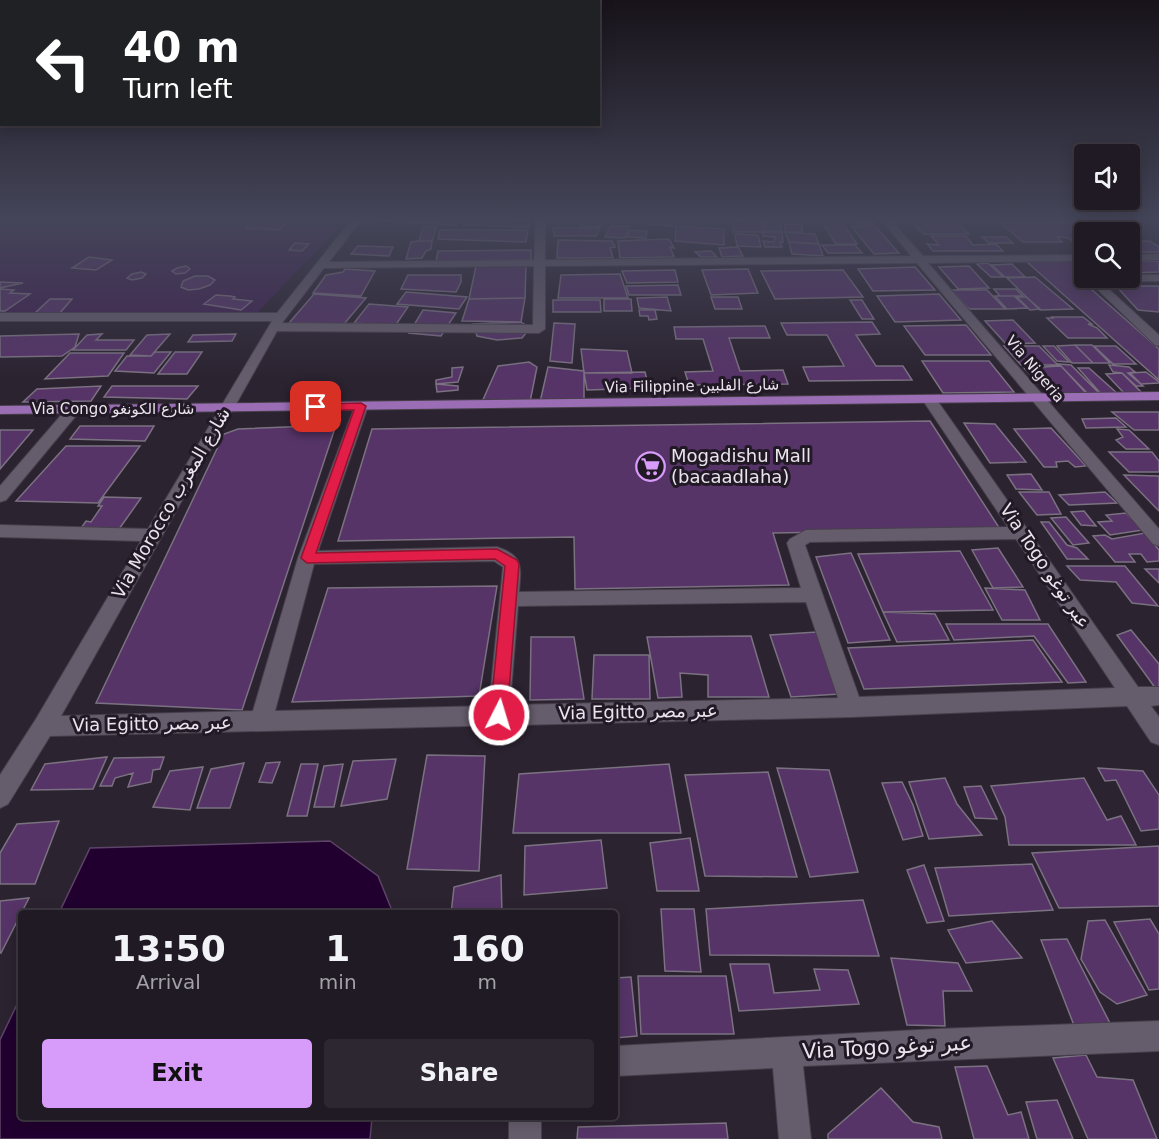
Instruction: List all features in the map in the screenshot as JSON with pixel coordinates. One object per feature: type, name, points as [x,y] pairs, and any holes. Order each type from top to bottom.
[{"type":"main road","name":"Via Filippine شارع الفلبين","points":[[226,408],[1159,396]]},
{"type":"main road","name":"Via Congo شارع الكونغو","points":[[0,410],[226,408]]},
{"type":"street","name":"Via Morocco شارع المغرب","points":[[0,796],[44,726],[276,322],[314,272]]},
{"type":"street","points":[[0,317],[539,329],[538,272]]},
{"type":"street","name":"Via Nigeria","points":[[931,272],[1159,540]]},
{"type":"street","points":[[1159,278],[1099,278],[1095,282],[1159,342]]},
{"type":"street","name":"Via Togo عبر توغو","points":[[929,399],[1159,735]]},
{"type":"street","points":[[261,722],[307,558],[361,406]]},
{"type":"street","points":[[0,496],[74,409]]},
{"type":"street","points":[[0,531],[152,535]]},
{"type":"street","points":[[852,707],[796,543],[806,536],[1022,533]]},
{"type":"street","points":[[307,558],[497,554],[512,564],[499,715]]},
{"type":"street","points":[[509,599],[813,595]]},
{"type":"street","name":"Via Egitto عبر مصر","points":[[44,726],[852,707],[1159,696]]},
{"type":"street","name":"Via Togo عبر توغو","points":[[618,1061],[937,1044],[1159,1036]]},
{"type":"street","points":[[786,1052],[795,1139]]},
{"type":"street","points":[[525,1120],[525,1139]]},
{"type":"shaded area","points":[[0,272],[296,272],[256,314],[0,314]]},
{"type":"shaded area","points":[[330,841],[378,876],[392,910],[60,910],[90,848]]},
{"type":"shaded area","points":[[18,1002],[18,1120],[372,1120],[370,1139],[0,1139],[0,1040]]},
{"type":"building","points":[[141,272],[146,274],[142,278],[132,280],[127,278],[132,274]]},
{"type":"building","points":[[342,272],[374,272],[361,296],[313,293],[326,275]]},
{"type":"building","points":[[475,272],[526,272],[525,298],[469,299]]},
{"type":"building","points":[[622,272],[676,272],[678,282],[627,283]]},
{"type":"building","points":[[703,272],[749,272],[758,293],[711,295]]},
{"type":"building","points":[[762,272],[845,272],[863,297],[775,299]]},
{"type":"building","points":[[860,272],[919,272],[935,290],[873,291]]},
{"type":"building","points":[[943,272],[975,272],[989,288],[958,289]]},
{"type":"building","points":[[986,272],[998,272],[1003,277],[991,277]]},
{"type":"building","points":[[1000,272],[1020,272],[1025,277],[1005,277]]},
{"type":"building","points":[[1038,272],[1074,272],[1074,288],[1090,288],[1159,349],[1159,380]]},
{"type":"building","points":[[620,274],[628,298],[558,298],[561,275]]},
{"type":"building","points":[[408,275],[461,275],[461,282],[456,292],[401,289]]},
{"type":"building","points":[[195,276],[208,276],[215,280],[210,285],[199,289],[188,290],[181,287],[183,281]]},
{"type":"building","points":[[1035,277],[1073,309],[1040,310],[1007,278]]},
{"type":"building","points":[[0,282],[23,283],[0,288]]},
{"type":"building","points":[[678,285],[681,295],[629,295],[626,286]]},
{"type":"building","points":[[1159,286],[1159,312],[1138,310],[1118,288]]},
{"type":"building","points":[[0,289],[14,290],[10,293],[30,294],[5,311],[0,311]]},
{"type":"building","points":[[994,289],[1016,289],[1023,296],[1000,296]]},
{"type":"building","points":[[951,290],[987,290],[1005,309],[969,309]]},
{"type":"building","points":[[406,292],[467,297],[459,309],[397,304]]},
{"type":"building","points":[[314,294],[366,298],[344,324],[289,323]]},
{"type":"building","points":[[939,294],[961,320],[895,322],[877,296]]},
{"type":"building","points":[[216,295],[252,301],[241,310],[204,304]]},
{"type":"building","points":[[995,296],[1014,296],[1027,308],[1007,309]]},
{"type":"building","points":[[667,297],[671,311],[639,308],[637,298]]},
{"type":"building","points":[[711,297],[738,297],[742,309],[715,309]]},
{"type":"building","points":[[1017,297],[1026,297],[1040,309],[1030,310]]},
{"type":"building","points":[[525,298],[521,322],[462,321],[469,299]]},
{"type":"building","points":[[50,299],[72,299],[59,314],[34,314]]},
{"type":"building","points":[[604,299],[631,299],[632,311],[604,311]]},
{"type":"building","points":[[553,300],[600,300],[601,312],[553,312]]},
{"type":"building","points":[[850,300],[862,300],[874,319],[862,319]]},
{"type":"building","points":[[369,304],[408,307],[395,326],[354,323]]},
{"type":"building","points":[[423,310],[456,313],[441,336],[409,333]]},
{"type":"building","points":[[639,310],[655,310],[657,319],[649,320],[648,316],[640,316]]},
{"type":"building","points":[[1083,317],[1092,324],[1088,324],[1097,328],[1107,338],[1068,338],[1047,318]]},
{"type":"building","points":[[1013,320],[1035,343],[1006,344],[985,321]]},
{"type":"building","points":[[521,322],[530,328],[522,338],[497,340],[477,336],[473,324]]},
{"type":"building","points":[[872,322],[880,334],[856,335],[876,366],[903,366],[912,380],[809,381],[803,367],[844,366],[827,335],[787,335],[781,323]]},
{"type":"building","points":[[554,323],[575,324],[572,363],[550,361]]},
{"type":"building","points":[[966,325],[991,355],[925,355],[904,326]]},
{"type":"building","points":[[765,326],[770,338],[729,338],[740,371],[783,370],[788,384],[689,385],[685,372],[713,371],[703,339],[676,339],[674,327]]},
{"type":"building","points":[[79,334],[75,347],[62,356],[0,357],[0,336]]},
{"type":"building","points":[[102,334],[96,340],[134,340],[126,350],[73,350],[87,335]]},
{"type":"building","points":[[170,334],[151,356],[130,355],[147,335]]},
{"type":"building","points":[[236,334],[232,341],[188,342],[193,335]]},
{"type":"building","points":[[1075,345],[1093,363],[1072,363],[1057,346]]},
{"type":"building","points":[[1075,345],[1092,345],[1110,363],[1093,363]]},
{"type":"building","points":[[1004,346],[1039,346],[1058,365],[1021,365]]},
{"type":"building","points":[[1043,346],[1054,346],[1069,362],[1057,361]]},
{"type":"building","points":[[1094,346],[1116,346],[1136,364],[1113,364]]},
{"type":"building","points":[[581,349],[627,351],[632,373],[584,373]]},
{"type":"building","points":[[155,352],[171,352],[154,373],[115,371],[127,356],[151,356]]},
{"type":"building","points":[[175,352],[202,352],[187,374],[158,374]]},
{"type":"building","points":[[70,353],[124,353],[108,376],[45,379]]},
{"type":"building","points":[[922,361],[989,361],[1014,392],[943,393]]},
{"type":"building","points":[[529,362],[537,367],[530,402],[482,402],[498,366]]},
{"type":"building","points":[[1059,364],[1071,365],[1100,394],[1088,394]]},
{"type":"building","points":[[1109,365],[1129,367],[1135,372],[1128,373],[1143,386],[1136,386],[1122,373],[1113,372]]},
{"type":"building","points":[[1061,366],[1086,393],[1048,394],[1024,368]]},
{"type":"building","points":[[463,367],[458,382],[436,384],[436,380],[452,377],[452,368]]},
{"type":"building","points":[[548,367],[584,371],[584,404],[540,402]]},
{"type":"building","points":[[1078,368],[1089,368],[1118,394],[1102,395]]},
{"type":"building","points":[[645,372],[649,388],[587,390],[584,373]]},
{"type":"building","points":[[1146,372],[1159,383],[1141,384],[1130,373]]},
{"type":"building","points":[[1122,373],[1143,394],[1124,393],[1106,374]]},
{"type":"building","points":[[436,384],[458,386],[458,390],[437,392]]},
{"type":"building","points":[[101,386],[91,401],[23,402],[37,389]]},
{"type":"building","points":[[112,386],[198,386],[187,399],[104,397]]},
{"type":"building","points":[[1112,412],[1159,412],[1159,430],[1134,430]]},
{"type":"building","points":[[1116,418],[1126,427],[1086,428],[1082,419]]},
{"type":"building","points":[[930,421],[1000,529],[773,533],[789,585],[575,589],[574,537],[338,541],[372,429]]},
{"type":"building","points":[[964,423],[995,424],[1026,462],[990,463]]},
{"type":"building","points":[[336,425],[242,710],[96,703],[224,434],[238,429]]},
{"type":"building","points":[[80,426],[154,426],[145,441],[70,439]]},
{"type":"building","points":[[1051,428],[1086,466],[1075,467],[1068,461],[1056,462],[1057,467],[1044,467],[1014,429]]},
{"type":"building","points":[[1117,429],[1129,430],[1149,449],[1126,449],[1116,440],[1123,437]]},
{"type":"building","points":[[0,430],[33,430],[0,469]]},
{"type":"building","points":[[66,446],[140,446],[98,503],[16,501]]},
{"type":"building","points":[[1109,452],[1152,452],[1159,461],[1159,472],[1129,472]]},
{"type":"building","points":[[1031,474],[1042,490],[1016,489],[1007,475]]},
{"type":"building","points":[[1124,475],[1159,476],[1159,511]]},
{"type":"building","points":[[1019,492],[1049,492],[1061,514],[1037,515]]},
{"type":"building","points":[[1105,492],[1117,503],[1069,505],[1059,495]]},
{"type":"building","points":[[104,497],[141,498],[117,532],[79,531],[86,521],[91,522],[102,506],[98,506]]},
{"type":"building","points":[[1084,511],[1096,526],[1081,525],[1071,512]]},
{"type":"building","points":[[1126,513],[1143,530],[1110,535],[1098,522],[1112,521],[1106,515]]},
{"type":"building","points":[[1066,517],[1089,543],[1073,545],[1051,518]]},
{"type":"building","points":[[1041,522],[1049,522],[1067,545],[1077,548],[1088,559],[1067,559]]},
{"type":"building","points":[[1145,533],[1159,550],[1159,561],[1147,562],[1141,554],[1129,554],[1135,562],[1115,562],[1093,536],[1105,535],[1112,539]]},
{"type":"building","points":[[998,548],[1023,587],[993,588],[972,550]]},
{"type":"building","points":[[960,551],[993,610],[883,612],[858,554]]},
{"type":"building","points":[[851,553],[890,640],[848,643],[816,557]]},
{"type":"building","points":[[1067,566],[1125,566],[1158,606],[1132,603],[1116,582],[1080,580]]},
{"type":"building","points":[[1145,569],[1159,569],[1159,583]]},
{"type":"building","points":[[497,586],[479,696],[292,702],[328,588]]},
{"type":"building","points":[[985,588],[1025,590],[1040,620],[1002,620]]},
{"type":"building","points":[[883,612],[935,614],[949,640],[897,642]]},
{"type":"building","points":[[946,624],[1048,624],[1086,682],[1068,683],[1034,636],[954,640]]},
{"type":"building","points":[[1131,630],[1159,664],[1159,689],[1156,689],[1117,635]]},
{"type":"building","points":[[817,632],[840,694],[791,697],[770,635]]},
{"type":"building","points":[[751,636],[769,697],[708,697],[708,675],[680,673],[682,697],[658,698],[647,637]]},
{"type":"building","points":[[531,637],[574,637],[584,699],[530,700]]},
{"type":"building","points":[[1033,640],[1062,682],[864,689],[848,648]]},
{"type":"building","points":[[594,655],[649,655],[650,699],[592,699]]},
{"type":"building","points":[[427,755],[485,756],[479,871],[407,869]]},
{"type":"building","points":[[107,757],[93,789],[31,790],[45,764]]},
{"type":"building","points":[[164,757],[160,769],[153,770],[151,782],[128,787],[133,773],[115,778],[112,786],[100,786],[114,758]]},
{"type":"building","points":[[396,759],[387,799],[341,806],[353,761]]},
{"type":"building","points":[[280,762],[272,783],[259,782],[266,763]]},
{"type":"building","points":[[244,763],[230,808],[197,808],[211,769]]},
{"type":"building","points":[[301,764],[318,764],[307,816],[287,816]]},
{"type":"building","points":[[343,764],[334,807],[314,807],[324,766]]},
{"type":"building","points":[[669,764],[681,833],[513,833],[519,774]]},
{"type":"building","points":[[203,767],[190,810],[153,807],[170,771]]},
{"type":"building","points":[[777,768],[829,770],[858,872],[810,877]]},
{"type":"building","points":[[1098,768],[1143,771],[1159,795],[1159,829],[1141,831],[1116,780],[1105,781]]},
{"type":"building","points":[[768,772],[797,877],[705,876],[685,775]]},
{"type":"building","points":[[945,778],[957,804],[982,835],[929,839],[909,782]]},
{"type":"building","points":[[1084,778],[1107,820],[1121,816],[1136,845],[1009,845],[1005,817],[991,786]]},
{"type":"building","points":[[902,782],[913,805],[923,836],[903,840],[882,783]]},
{"type":"building","points":[[981,786],[997,819],[975,818],[964,787]]},
{"type":"building","points":[[59,821],[35,884],[0,884],[0,853],[17,824]]},
{"type":"building","points":[[690,838],[699,891],[657,891],[650,843]]},
{"type":"building","points":[[601,840],[607,888],[524,895],[525,846]]},
{"type":"building","points":[[1159,846],[1159,906],[1059,908],[1032,853]]},
{"type":"building","points":[[1032,864],[1053,910],[949,916],[935,868]]},
{"type":"building","points":[[924,865],[944,921],[927,923],[907,870]]},
{"type":"building","points":[[501,875],[502,910],[451,910],[454,887]]},
{"type":"building","points":[[29,898],[23,910],[18,910],[18,920],[1,953],[0,953],[0,901]]},
{"type":"building","points":[[863,900],[879,956],[710,955],[706,909]]},
{"type":"building","points":[[661,909],[694,909],[701,972],[665,971]]},
{"type":"building","points":[[1150,919],[1159,934],[1159,989],[1149,990],[1114,922]]},
{"type":"building","points":[[1105,920],[1147,995],[1117,1004],[1100,992],[1081,959],[1088,921]]},
{"type":"building","points":[[992,921],[1022,958],[966,963],[948,930]]},
{"type":"building","points":[[1067,939],[1114,1031],[1075,1028],[1041,940]]},
{"type":"building","points":[[891,958],[958,963],[972,991],[943,991],[945,1026],[907,1025]]},
{"type":"building","points":[[730,964],[769,964],[774,993],[820,990],[814,969],[848,970],[859,1004],[739,1011]]},
{"type":"building","points":[[638,976],[726,976],[734,1034],[641,1034]]},
{"type":"building","points":[[631,977],[637,1036],[618,1038],[618,978]]},
{"type":"building","points":[[1086,1055],[1097,1077],[1133,1080],[1157,1139],[1088,1139],[1053,1058]]},
{"type":"building","points":[[987,1066],[1008,1115],[1021,1112],[1029,1139],[974,1139],[955,1067]]},
{"type":"building","points":[[881,1088],[913,1122],[939,1127],[942,1139],[828,1139],[828,1134]]},
{"type":"building","points":[[1057,1100],[1073,1139],[1037,1139],[1026,1102]]},
{"type":"building","points":[[726,1123],[728,1139],[577,1139],[578,1127]]},
{"type":"place","name":"Mogadishu Mall (bacaadlaha)","points":[[650,466]]},
{"type":"route","points":[[316,407],[361,406],[307,558],[497,554],[512,564],[499,715]]}]
